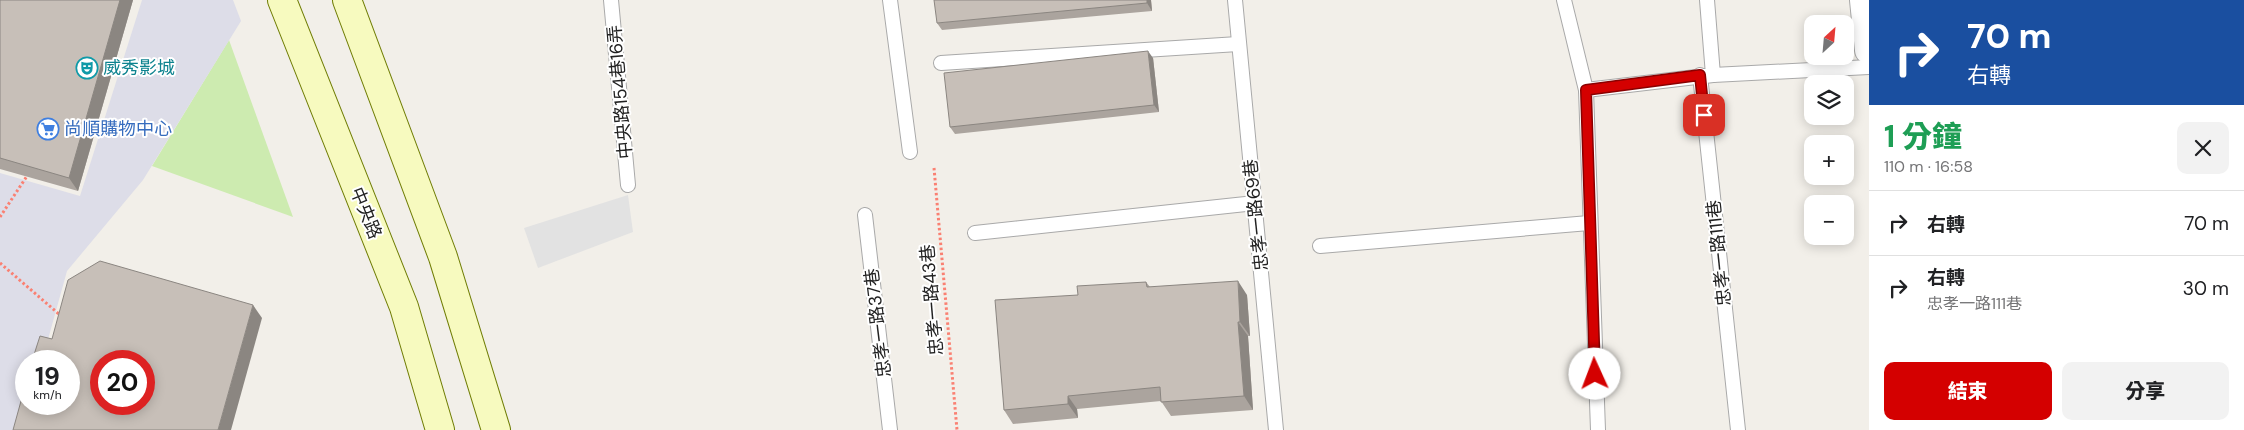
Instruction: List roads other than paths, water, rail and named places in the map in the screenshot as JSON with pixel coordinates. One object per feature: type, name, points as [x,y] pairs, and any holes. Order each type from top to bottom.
[{"type":"street","name":"中央路","points":[[282,0],[404,307],[440,430]]},
{"type":"street","points":[[347,0],[443,257],[496,430]]},
{"type":"street","points":[[1864,0],[1869,50]]},
{"type":"lane","name":"中央路154巷16弄","points":[[611,0],[628,185]]},
{"type":"lane","points":[[890,0],[910,152]]},
{"type":"lane","name":"忠孝一路69巷","points":[[1234,0],[1276,430]]},
{"type":"lane","points":[[1564,0],[1586,90],[1598,430]]},
{"type":"lane","name":"忠孝一路111巷","points":[[1707,0],[1706,75],[1738,430]]},
{"type":"lane","points":[[941,63],[1238,44]]},
{"type":"lane","points":[[1586,90],[1706,75],[1869,67]]},
{"type":"lane","points":[[975,233],[1255,203]]},
{"type":"lane","name":"忠孝一路37巷","points":[[865,215],[890,430]]},
{"type":"lane","points":[[1320,246],[1590,223]]},
{"type":"place","name":"威秀影城","points":[[87,68]]},
{"type":"place","name":"尚順購物中心","points":[[48,129]]}]
